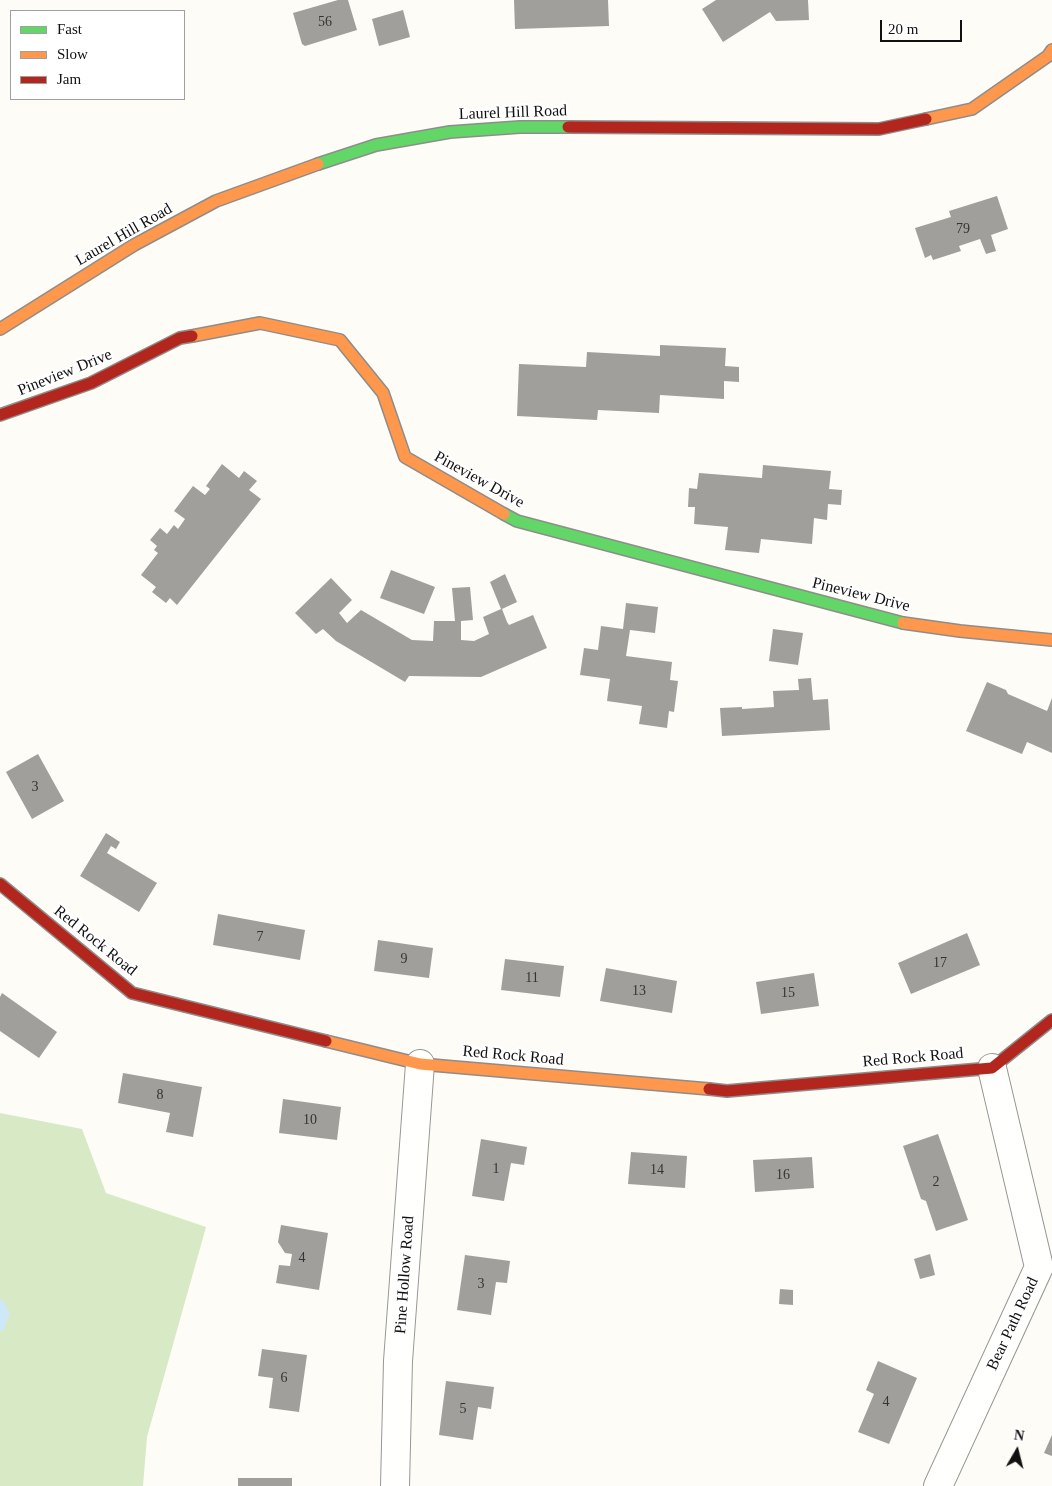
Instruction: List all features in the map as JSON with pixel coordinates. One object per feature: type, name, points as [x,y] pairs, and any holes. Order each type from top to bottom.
[{"type":"street","name":"Laurel Hill Road","points":[[0,329],[134,245],[216,202],[290,173],[376,145],[450,132],[520,127],[879,129],[972,109],[1048,56],[1052,50]]},
{"type":"street","name":"Pineview Drive","points":[[0,415],[3,416],[91,383],[180,338],[260,323],[340,340],[383,393],[405,457],[517,521],[895,622],[960,631],[1052,640]]},
{"type":"street","name":"Red Rock Road","points":[[0,884],[132,992],[420,1064],[727,1091],[992,1068]]},
{"type":"street","points":[[992,1068],[1052,1020]]},
{"type":"street","name":"Pine Hollow Road","points":[[395,1486],[398,1361],[420,1064]]},
{"type":"street","name":"Bear Path Road","points":[[938,1486],[1040,1267],[992,1068]]},
{"type":"green space","points":[[0,1113],[82,1129],[106,1193],[206,1227],[147,1437],[143,1486],[0,1486]]},
{"type":"building","points":[[338,0],[348,0],[357,30],[305,46],[302,44],[293,13]]},
{"type":"building","points":[[514,0],[608,0],[609,26],[515,29]]},
{"type":"building","points":[[716,0],[808,0],[809,20],[776,21],[770,12],[723,42],[702,9]]},
{"type":"building","points":[[403,10],[410,37],[379,46],[372,19]]},
{"type":"building","points":[[997,196],[1008,229],[991,235],[996,251],[986,254],[980,239],[959,246],[961,251],[933,260],[931,255],[925,258],[915,228],[951,217],[949,211]]},
{"type":"building","points":[[660,345],[726,348],[725,366],[739,367],[739,382],[724,381],[724,399],[660,395],[659,413],[598,410],[597,420],[517,416],[519,364],[586,367],[587,352],[660,356]]},
{"type":"building","points":[[222,464],[239,478],[244,471],[257,481],[249,490],[261,499],[177,605],[170,598],[166,603],[152,592],[156,587],[141,575],[158,553],[154,550],[157,546],[150,540],[160,528],[167,534],[174,525],[178,529],[185,519],[174,511],[193,486],[205,495],[210,489],[206,486]]},
{"type":"building","points":[[763,465],[831,471],[829,489],[842,490],[841,505],[828,504],[827,520],[814,518],[812,544],[761,539],[759,553],[725,550],[728,527],[694,524],[695,507],[688,507],[689,488],[697,489],[699,473],[762,478]]},
{"type":"building","points":[[391,570],[435,587],[424,614],[380,598]]},
{"type":"building","points":[[505,574],[517,602],[502,609],[507,622],[509,625],[533,615],[547,648],[481,677],[409,676],[405,682],[336,641],[323,629],[316,634],[295,613],[331,578],[352,600],[339,613],[347,623],[361,610],[412,640],[433,641],[434,621],[455,621],[452,588],[470,587],[473,620],[461,621],[461,640],[474,641],[489,634],[483,617],[501,609],[490,582]]},
{"type":"building","points":[[626,603],[658,607],[655,633],[630,630],[626,656],[672,662],[670,680],[678,681],[674,712],[669,711],[667,728],[639,724],[642,706],[607,701],[610,679],[580,675],[584,648],[598,650],[601,626],[623,629]]},
{"type":"building","points":[[773,629],[803,633],[798,665],[769,661]]},
{"type":"building","points":[[811,678],[813,700],[828,699],[830,730],[722,736],[720,708],[774,707],[773,691],[799,690],[798,679]]},
{"type":"building","points":[[987,682],[1006,690],[1008,694],[1047,711],[1052,698],[1052,753],[1027,742],[1022,754],[966,731]]},
{"type":"building","points":[[38,754],[64,801],[32,819],[6,772]]},
{"type":"building","points":[[106,833],[120,842],[116,849],[111,846],[107,853],[157,883],[139,912],[80,876]]},
{"type":"building","points":[[218,914],[305,930],[300,960],[213,945]]},
{"type":"building","points":[[967,933],[980,965],[911,994],[898,963]]},
{"type":"building","points":[[378,940],[433,948],[429,978],[374,971]]},
{"type":"building","points":[[505,959],[564,966],[560,997],[501,990]]},
{"type":"building","points":[[606,968],[677,981],[672,1013],[600,1001]]},
{"type":"building","points":[[814,973],[819,1006],[761,1014],[756,982]]},
{"type":"building","points":[[2,993],[57,1032],[39,1058],[0,1031],[0,997]]},
{"type":"building","points":[[123,1073],[202,1087],[193,1137],[166,1132],[170,1113],[118,1103]]},
{"type":"building","points":[[283,1099],[341,1107],[337,1140],[279,1133]]},
{"type":"building","points":[[938,1134],[968,1220],[936,1231],[926,1201],[921,1199],[903,1146]]},
{"type":"building","points":[[481,1139],[527,1147],[524,1165],[511,1163],[504,1201],[472,1196]]},
{"type":"building","points":[[631,1152],[687,1156],[685,1188],[628,1184]]},
{"type":"building","points":[[812,1157],[814,1188],[755,1192],[753,1160]]},
{"type":"building","points":[[281,1225],[328,1233],[319,1290],[276,1283],[279,1265],[290,1266],[292,1254],[285,1253],[278,1242]]},
{"type":"building","points":[[930,1254],[935,1275],[920,1279],[914,1259]]},
{"type":"building","points":[[465,1255],[510,1261],[507,1283],[496,1282],[491,1315],[457,1310]]},
{"type":"building","points":[[780,1289],[793,1290],[793,1305],[779,1304]]},
{"type":"building","points":[[262,1349],[307,1355],[299,1412],[269,1408],[273,1378],[258,1376]]},
{"type":"building","points":[[878,1361],[917,1378],[889,1444],[858,1432],[874,1394],[866,1390]]},
{"type":"building","points":[[446,1381],[494,1387],[491,1409],[478,1407],[473,1440],[439,1435]]},
{"type":"building","points":[[1052,1435],[1052,1456],[1044,1453]]},
{"type":"building","points":[[238,1478],[292,1478],[292,1486],[238,1486]]},
{"type":"waterway","points":[[0,1304],[5,1314],[0,1327]]},
{"type":"traffic: fast","points":[[318,164],[376,145],[450,132],[520,127],[568,127]]},
{"type":"traffic: fast","points":[[504,514],[517,521],[903,623]]},
{"type":"traffic: slow","points":[[926,119],[972,109],[1048,56],[1052,50]]},
{"type":"traffic: slow","points":[[0,329],[134,245],[216,201],[318,164]]},
{"type":"traffic: slow","points":[[192,336],[260,323],[340,340],[383,393],[405,457],[504,514]]},
{"type":"traffic: slow","points":[[903,623],[1052,640]]},
{"type":"traffic: slow","points":[[326,1041],[420,1064],[709,1089]]},
{"type":"traffic: jam","points":[[568,127],[879,129],[926,119]]},
{"type":"traffic: jam","points":[[0,415],[91,383],[180,338],[192,336]]},
{"type":"traffic: jam","points":[[0,884],[132,993],[326,1041]]},
{"type":"traffic: jam","points":[[709,1089],[727,1091],[992,1068],[1052,1020]]}]
